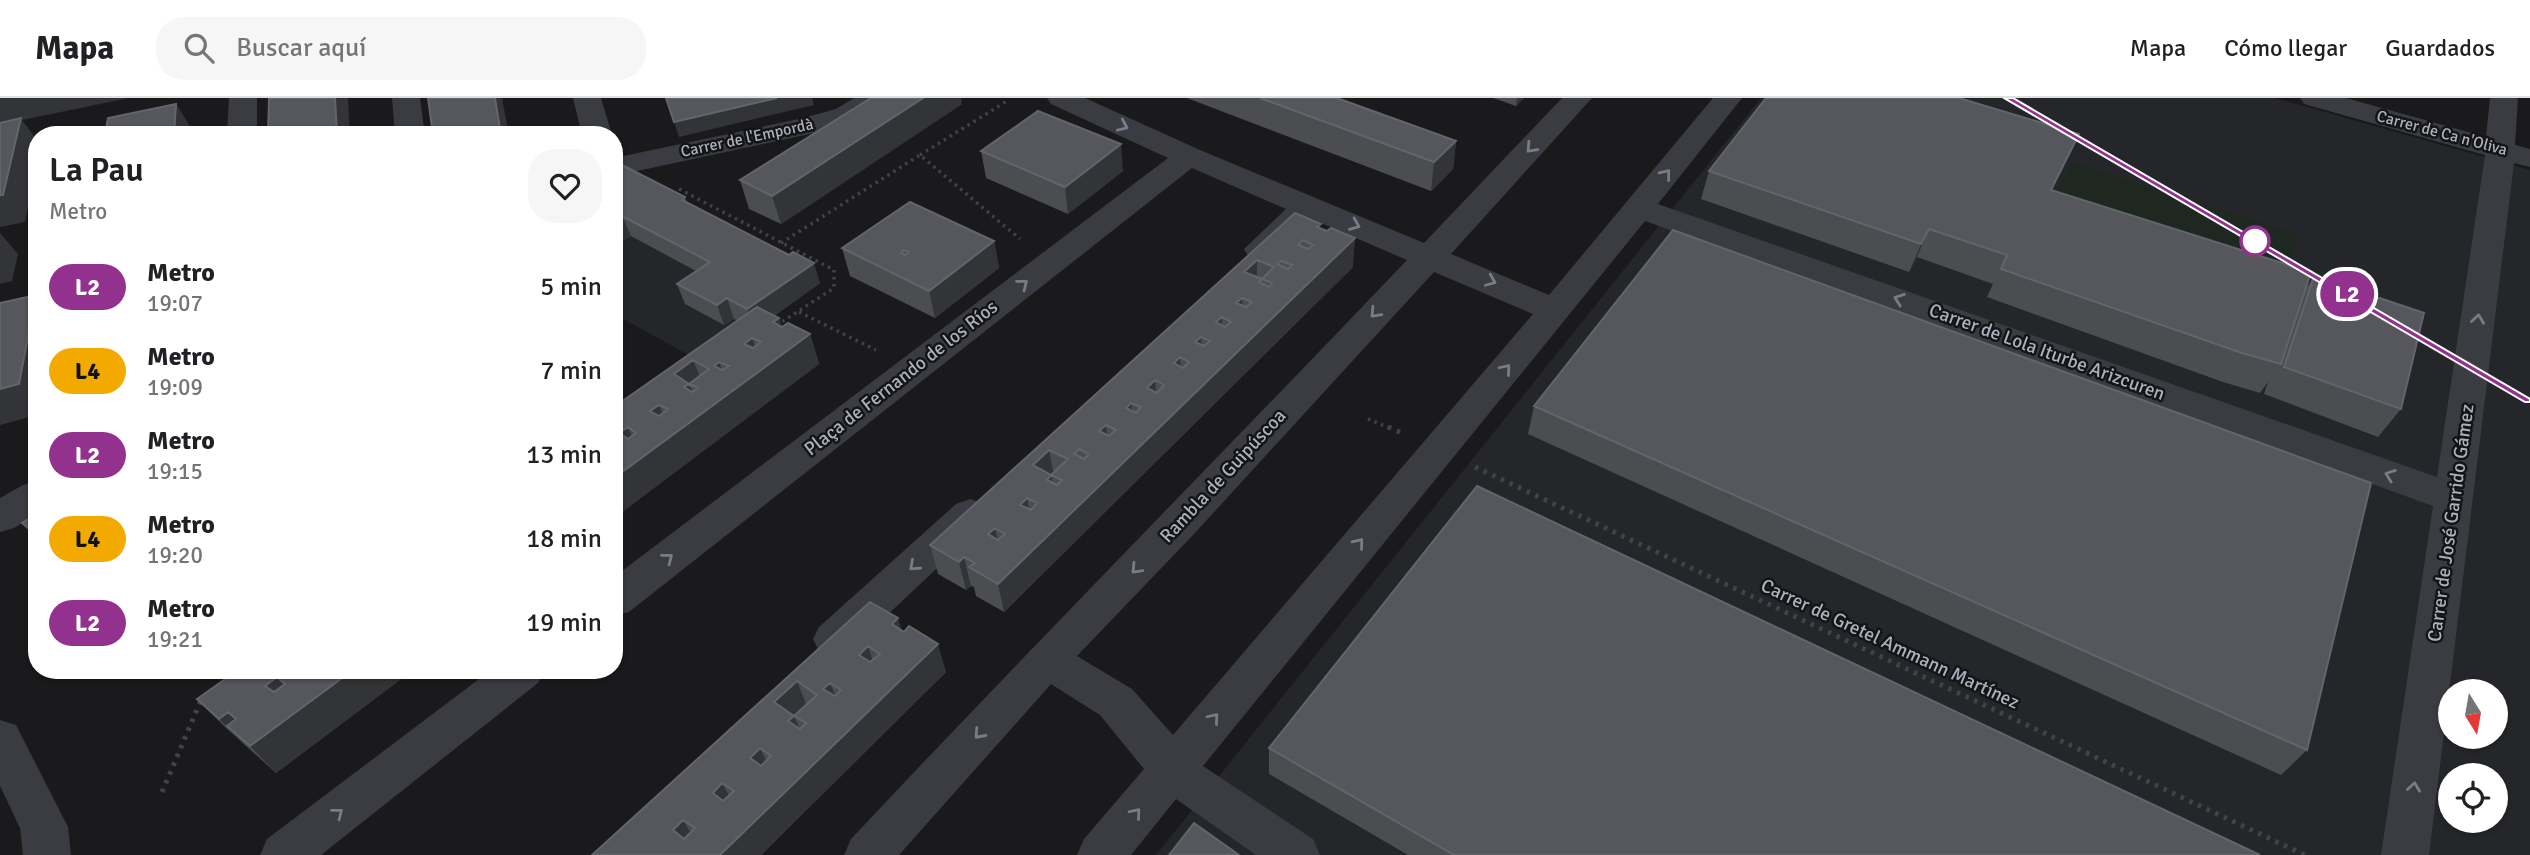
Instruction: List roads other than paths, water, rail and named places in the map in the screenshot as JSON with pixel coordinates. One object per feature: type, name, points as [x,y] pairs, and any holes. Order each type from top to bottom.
[{"type":"street","points":[[242,126],[243,98]]},
{"type":"street","points":[[406,98],[409,126]]},
{"type":"street","points":[[587,98],[595,126]]},
{"type":"street","name":"Carrer de l'Empordà","points":[[623,165],[804,127],[846,115],[874,98]]},
{"type":"street","points":[[1061,98],[1189,156],[1555,310]]},
{"type":"street","name":"Rambla de Guipúscoa","points":[[868,855],[1047,659],[1180,523],[1427,256],[1578,98]]},
{"type":"street","points":[[1101,855],[1728,98]]},
{"type":"street","name":"Carrer de Ca n'Oliva","points":[[2314,98],[2515,154]]},
{"type":"street","name":"Carrer de José Garrido Gámez","points":[[2405,855],[2454,498],[2515,154],[2504,98]]},
{"type":"street","name":"Plaça de Fernando de los Ríos","points":[[623,593],[1189,156]]},
{"type":"street","points":[[1232,275],[1308,206]]},
{"type":"street","name":"Carrer de Lola Iturbe Arizcuren","points":[[1638,208],[2454,498]]},
{"type":"street","points":[[803,666],[998,489]]},
{"type":"street","points":[[0,517],[28,500]]},
{"type":"street","points":[[1047,659],[1115,702],[1154,745],[1171,770],[1296,855]]},
{"type":"street","points":[[284,855],[511,679]]},
{"type":"street","points":[[0,739],[44,827],[47,855]]},
{"type":"metro line","name":"L2","points":[[2009,98],[2530,399]]}]
